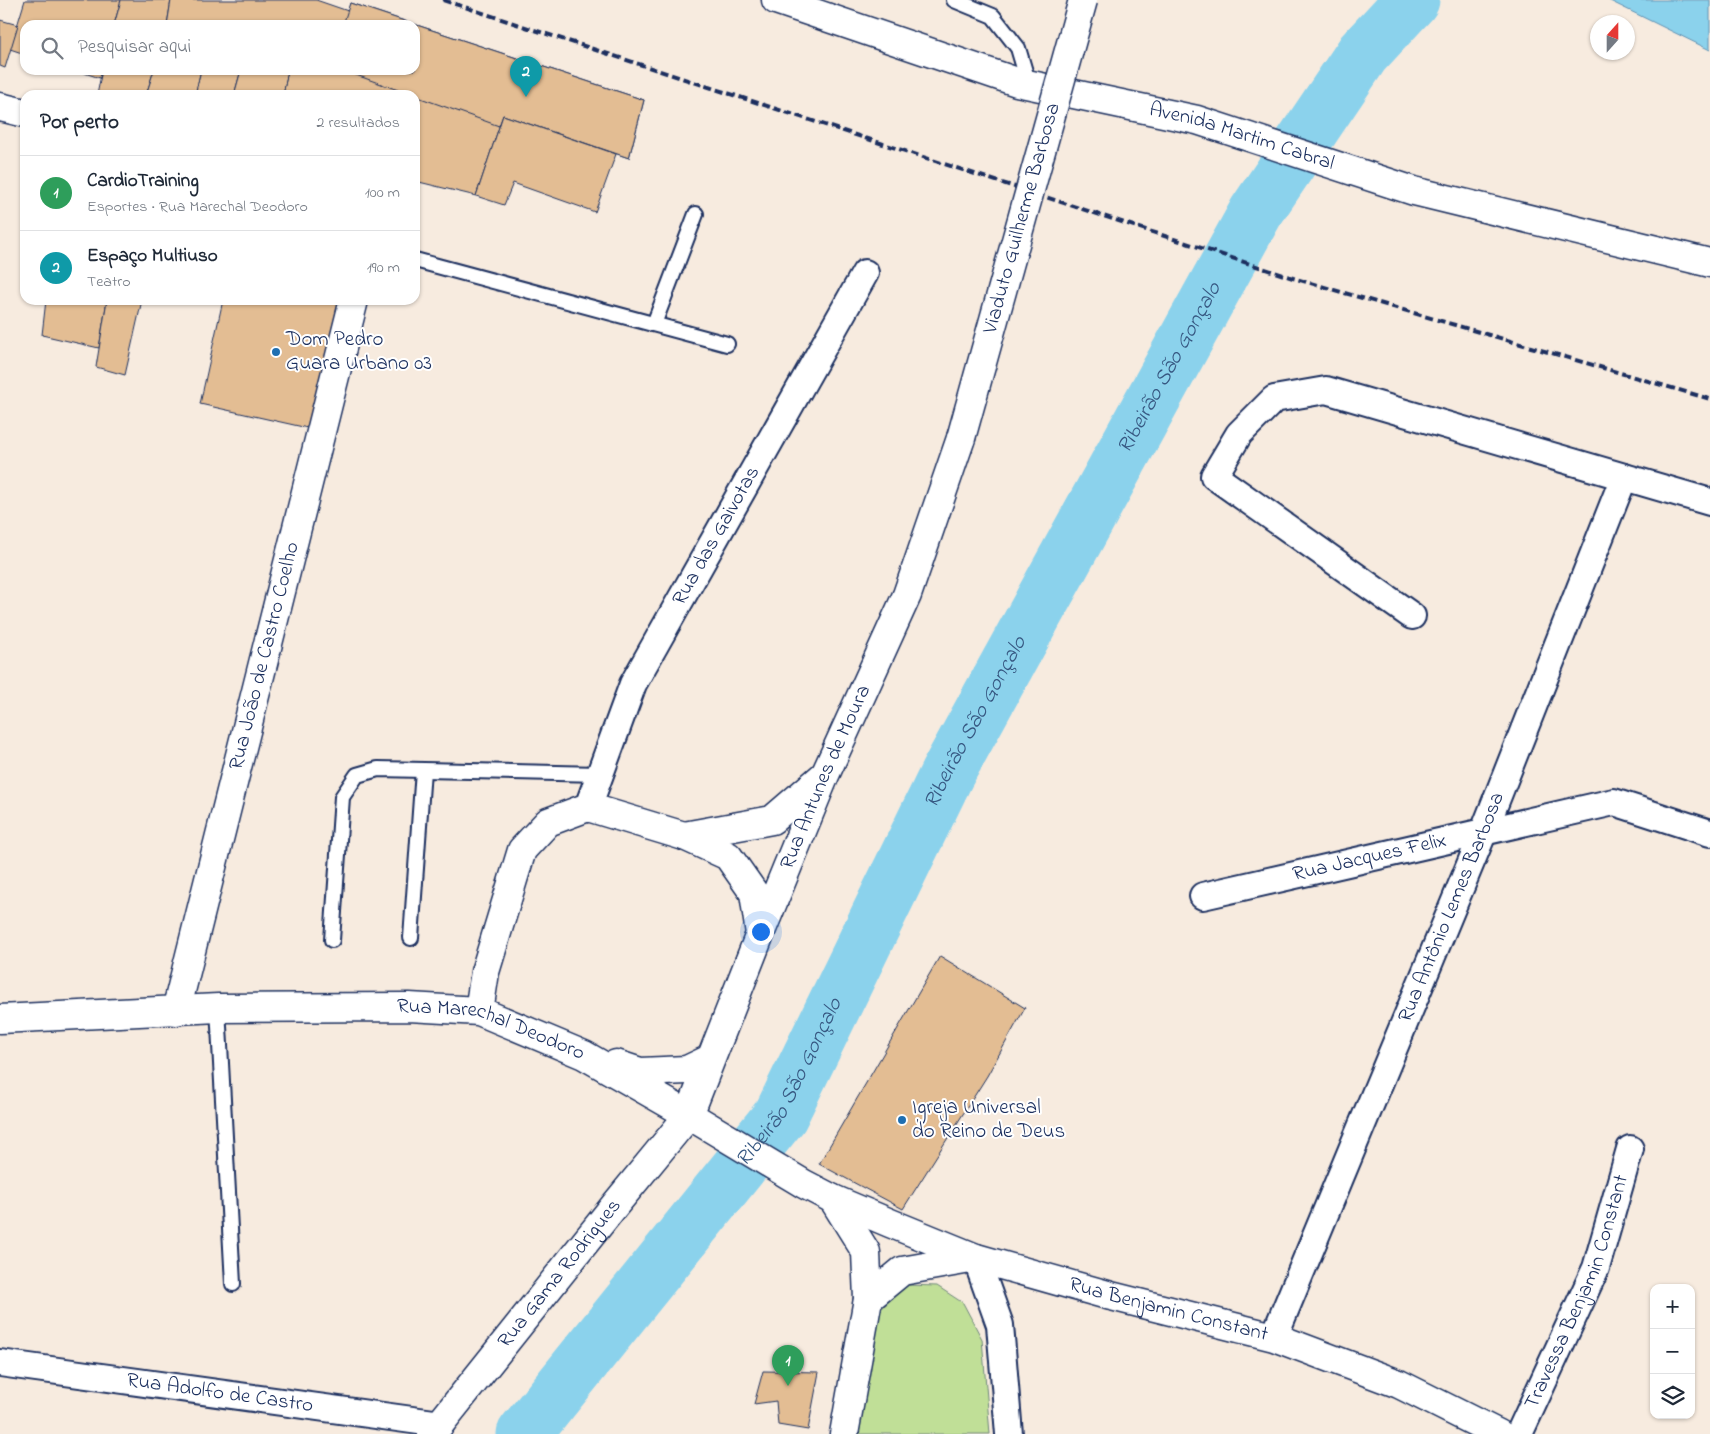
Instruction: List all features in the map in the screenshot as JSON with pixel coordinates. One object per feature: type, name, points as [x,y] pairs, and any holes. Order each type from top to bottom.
[{"type":"street","name":"Avenida Martim Cabral","points":[[776,0],[1029,85],[1197,120],[1414,192],[1710,263]]},
{"type":"street","name":"Viaduto Guilherme Barbosa","points":[[962,438],[1083,0]]},
{"type":"street","points":[[0,107],[20,112]]},
{"type":"street","name":"Rua das Gaivotas","points":[[588,807],[633,684],[865,273]]},
{"type":"street","name":"Rua João de Castro Coelho","points":[[176,1010],[353,305]]},
{"type":"street","points":[[1412,616],[1214,476],[1239,434],[1274,399],[1326,390],[1710,502]]},
{"type":"street","name":"Rua Antunes de Moura","points":[[690,1115],[710,1059],[825,775],[907,595],[962,438]]},
{"type":"street","name":"Rua Antônio Lemes Barbosa","points":[[1274,1336],[1484,832],[1624,477]]},
{"type":"street","points":[[684,836],[772,820],[825,775]]},
{"type":"street","name":"Rua Jacques Felix","points":[[1203,896],[1614,802],[1710,833]]},
{"type":"street","points":[[479,1011],[485,972],[522,850],[548,822],[588,807],[684,836],[728,856],[754,893],[760,934]]},
{"type":"street","points":[[409,1007],[459,994],[485,972]]},
{"type":"street","name":"Rua Marechal Deodoro","points":[[0,1019],[218,1008],[409,1007],[479,1011],[584,1055],[690,1115],[804,1184],[833,1199]]},
{"type":"street","points":[[584,1055],[640,1072],[687,1070],[710,1059]]},
{"type":"street","name":"Rua Gama Rodrigues","points":[[437,1429],[615,1205],[690,1115]]},
{"type":"street","name":"Travessa Benjamin Constant","points":[[1519,1434],[1596,1268],[1630,1149]]},
{"type":"street","points":[[833,1199],[866,1252],[868,1299],[844,1434]]},
{"type":"street","name":"Rua Benjamin Constant","points":[[833,1199],[976,1258],[1111,1296],[1274,1336],[1399,1384],[1499,1434]]},
{"type":"street","points":[[868,1299],[902,1271],[976,1258],[1000,1325],[1009,1434]]},
{"type":"street","name":"Rua Adolfo de Castro","points":[[0,1363],[437,1429]]},
{"type":"lane","points":[[954,0],[975,5],[993,16],[1018,48],[1029,85]]},
{"type":"lane","points":[[654,324],[696,214]]},
{"type":"lane","points":[[420,261],[727,344]]},
{"type":"lane","points":[[332,940],[342,797],[357,776],[378,769],[600,774]]},
{"type":"lane","points":[[411,938],[423,770]]},
{"type":"lane","points":[[218,1008],[233,1284]]},
{"type":"green space","points":[[906,1285],[937,1286],[963,1303],[982,1339],[990,1434],[859,1434],[877,1313]]},
{"type":"water","points":[[1608,0],[1710,0],[1710,50]]},
{"type":"building","points":[[25,0],[121,0],[115,20],[20,20],[20,52],[10,49]]},
{"type":"building","points":[[121,0],[171,0],[168,20],[115,20]]},
{"type":"building","points":[[171,0],[316,0],[348,11],[350,3],[402,20],[168,20]]},
{"type":"building","points":[[350,3],[402,20],[345,20]]},
{"type":"building","points":[[0,20],[18,25],[5,68],[0,66]]},
{"type":"building","points":[[420,26],[644,100],[629,158],[503,115],[476,196],[420,182],[420,90],[284,90],[287,75],[420,75]]},
{"type":"building","points":[[420,26],[644,100],[629,158],[503,115],[499,126],[420,98],[420,90],[398,90],[356,75],[420,75]]},
{"type":"building","points":[[101,75],[152,75],[148,90],[98,90]]},
{"type":"building","points":[[152,75],[200,75],[196,90],[148,90]]},
{"type":"building","points":[[200,75],[240,75],[235,90],[196,90]]},
{"type":"building","points":[[240,75],[287,75],[284,90],[235,90]]},
{"type":"building","points":[[503,115],[616,154],[595,212],[513,183],[504,205],[476,196]]},
{"type":"building","points":[[45,305],[106,305],[99,348],[42,335]]},
{"type":"building","points":[[106,305],[141,305],[125,375],[96,367]]},
{"type":"building","name":"Dom Pedro Guara Urbano 03","points":[[222,305],[353,305],[321,431],[200,404]]},
{"type":"building","name":"Igreja Universal do Reino de Deus","points":[[940,956],[1025,1008],[987,1076],[903,1209],[819,1164]]},
{"type":"building","points":[[763,1371],[819,1372],[808,1430],[778,1425],[776,1401],[754,1404]]},
{"type":"waterway","name":"Ribeirão São Gonçalo","points":[[524,1434],[781,1115],[947,774],[1256,212],[1363,53],[1412,0]]},
{"type":"railway","points":[[443,0],[1293,278],[1710,399]]},
{"type":"place","name":"Espaço Multiuso","points":[[526,97]]},
{"type":"place","name":"Dom Pedro Guara Urbano 03","points":[[276,352]]},
{"type":"place","name":"Igreja Universal do Reino de Deus","points":[[902,1120]]},
{"type":"place","name":"CardioTraining","points":[[788,1386]]}]
